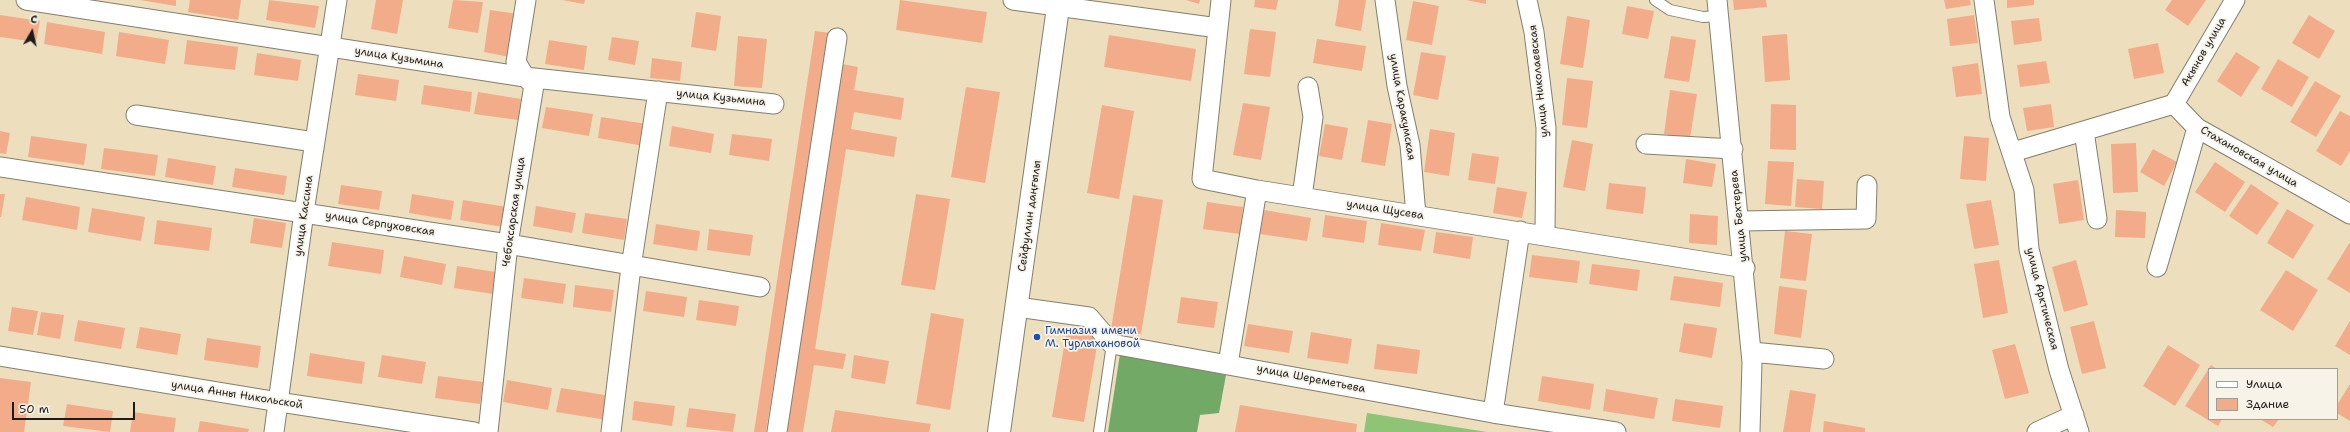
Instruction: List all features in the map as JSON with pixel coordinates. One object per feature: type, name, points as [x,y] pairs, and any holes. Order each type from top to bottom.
[{"type":"main road","name":"Сейфуллин даңғылы","points":[[999,432],[1058,4]]},
{"type":"street","name":"улица Кузьмина","points":[[26,0],[525,77],[774,104]]},
{"type":"street","name":"улица Кассина","points":[[274,432],[314,142],[336,0]]},
{"type":"street","name":"Чебоксарская улица","points":[[488,432],[508,244],[534,85],[525,77],[516,62],[526,0]]},
{"type":"street","points":[[1013,0],[1058,4],[1218,28]]},
{"type":"street","name":"улица Щусева","points":[[1221,0],[1202,179],[1257,190],[1745,268]]},
{"type":"street","name":"улица Каракумская","points":[[1385,0],[1397,86],[1410,145],[1416,215]]},
{"type":"street","name":"улица Николаевская","points":[[1527,0],[1534,32],[1546,128],[1545,235]]},
{"type":"street","name":"улица Арктическая","points":[[1984,0],[2000,117],[2013,152],[2024,190],[2029,249],[2059,370],[2076,424]]},
{"type":"street","name":"Акынов улица","points":[[2174,104],[2235,0]]},
{"type":"street","name":"улица Бехтерева","points":[[1718,8],[1745,268],[1752,352],[1750,432]]},
{"type":"street","points":[[777,432],[837,38]]},
{"type":"street","points":[[1302,197],[1313,117],[1308,87]]},
{"type":"street","points":[[611,432],[631,266],[658,91]]},
{"type":"street","points":[[2013,152],[2174,104]]},
{"type":"street","name":"Стахановская улица","points":[[2174,104],[2197,128],[2350,214]]},
{"type":"street","points":[[136,115],[314,142]]},
{"type":"street","points":[[2157,267],[2197,128]]},
{"type":"street","points":[[2084,131],[2097,219]]},
{"type":"street","points":[[1646,144],[1733,149]]},
{"type":"street","name":"улица Серпуховская","points":[[0,167],[508,244],[760,287]]},
{"type":"street","points":[[1740,221],[1866,219],[1867,185]]},
{"type":"street","points":[[1228,364],[1257,190]]},
{"type":"street","points":[[1493,413],[1520,231]]},
{"type":"street","points":[[1017,307],[1089,317],[1112,344]]},
{"type":"street","name":"улица Шереметьева","points":[[1112,344],[1493,413],[1527,425],[1616,432]]},
{"type":"street","points":[[1752,352],[1824,359]]},
{"type":"street","name":"улица Анны Никольской","points":[[0,356],[279,402],[474,432]]},
{"type":"street","points":[[2037,432],[2076,424]]},
{"type":"lane","points":[[1655,0],[1670,10],[1704,17],[1718,8]]},
{"type":"lane","points":[[1099,432],[1112,344]]},
{"type":"green space","points":[[1120,354],[1226,375],[1219,413],[1200,415],[1197,432],[1108,432]]},
{"type":"green space","points":[[1367,413],[1487,432],[1364,432]]},
{"type":"building","points":[[140,0],[176,0],[176,6]]},
{"type":"building","points":[[190,0],[241,0],[238,20],[188,12]]},
{"type":"building","points":[[269,0],[319,6],[315,28],[266,20]]},
{"type":"building","points":[[376,0],[403,0],[397,34],[371,29]]},
{"type":"building","points":[[453,0],[483,2],[478,33],[448,28]]},
{"type":"building","points":[[562,0],[585,0],[584,4]]},
{"type":"building","points":[[900,0],[987,12],[982,43],[896,30]]},
{"type":"building","points":[[1186,0],[1200,0],[1199,4]]},
{"type":"building","points":[[1255,0],[1278,0],[1276,10],[1254,7]]},
{"type":"building","points":[[1339,0],[1366,0],[1361,31],[1335,26]]},
{"type":"building","points":[[1466,0],[1486,0],[1486,4]]},
{"type":"building","points":[[1733,0],[1766,0],[1767,7],[1734,10]]},
{"type":"building","points":[[1944,0],[1970,0],[1971,5],[1946,9]]},
{"type":"building","points":[[2007,0],[2034,0],[2034,5],[2007,8]]},
{"type":"building","points":[[2172,0],[2206,0],[2188,26],[2165,10]]},
{"type":"building","points":[[1413,1],[1439,6],[1432,45],[1406,40]]},
{"type":"building","points":[[1627,6],[1654,11],[1648,39],[1622,34]]},
{"type":"building","points":[[490,10],[518,14],[510,57],[484,52]]},
{"type":"building","points":[[696,12],[721,16],[716,51],[691,47]]},
{"type":"building","points":[[0,15],[40,21],[36,42],[0,37]]},
{"type":"building","points":[[1974,15],[1978,43],[1950,46],[1947,19]]},
{"type":"building","points":[[2309,15],[2335,31],[2319,59],[2292,43]]},
{"type":"building","points":[[1567,16],[1590,20],[1583,68],[1560,64]]},
{"type":"building","points":[[2039,18],[2042,41],[2014,45],[2011,21]]},
{"type":"building","points":[[47,22],[105,32],[102,54],[44,44]]},
{"type":"building","points":[[1250,29],[1276,32],[1270,77],[1244,74]]},
{"type":"building","points":[[815,31],[830,33],[766,432],[754,432]]},
{"type":"building","points":[[119,32],[169,40],[165,64],[116,56]]},
{"type":"building","points":[[1787,34],[1790,80],[1765,82],[1762,36]]},
{"type":"building","points":[[1109,35],[1196,49],[1191,81],[1104,67]]},
{"type":"building","points":[[738,36],[767,39],[762,88],[734,86]]},
{"type":"building","points":[[1671,36],[1696,40],[1689,82],[1664,78]]},
{"type":"building","points":[[612,37],[639,41],[635,65],[608,60]]},
{"type":"building","points":[[1317,39],[1366,46],[1362,71],[1313,63]]},
{"type":"building","points":[[187,40],[238,47],[235,70],[184,64]]},
{"type":"building","points":[[549,40],[587,46],[584,70],[545,64]]},
{"type":"building","points":[[2158,43],[2164,73],[2134,79],[2128,49]]},
{"type":"building","points":[[1421,52],[1446,56],[1438,100],[1413,95]]},
{"type":"building","points":[[2236,52],[2260,67],[2241,97],[2217,81]]},
{"type":"building","points":[[257,53],[301,60],[298,81],[254,75]]},
{"type":"building","points":[[652,58],[682,62],[680,81],[650,78]]},
{"type":"building","points":[[2278,59],[2309,77],[2292,107],[2261,89]]},
{"type":"building","points":[[2046,61],[2050,83],[2020,87],[2017,65]]},
{"type":"building","points":[[1978,63],[1982,94],[1956,97],[1952,67]]},
{"type":"building","points":[[842,64],[858,67],[854,90],[904,98],[901,120],[854,112],[851,129],[897,137],[894,157],[846,149],[815,349],[846,354],[843,369],[814,365],[803,432],[783,432]]},
{"type":"building","points":[[358,74],[399,80],[396,101],[355,95]]},
{"type":"building","points":[[1567,78],[1593,81],[1587,128],[1562,125]]},
{"type":"building","points":[[2315,81],[2341,96],[2316,137],[2290,122]]},
{"type":"building","points":[[424,85],[472,92],[470,112],[421,104]]},
{"type":"building","points":[[966,87],[1000,92],[985,183],[951,177]]},
{"type":"building","points":[[1670,90],[1697,94],[1690,138],[1664,134]]},
{"type":"building","points":[[478,92],[521,99],[518,120],[474,114]]},
{"type":"building","points":[[1243,103],[1270,107],[1261,160],[1233,155]]},
{"type":"building","points":[[1771,104],[1796,105],[1796,150],[1770,149]]},
{"type":"building","points":[[2051,104],[2054,127],[2027,131],[2023,108]]},
{"type":"building","points":[[1102,105],[1134,111],[1119,199],[1087,193]]},
{"type":"building","points":[[546,107],[593,114],[589,136],[542,128]]},
{"type":"building","points":[[2340,111],[2350,116],[2350,151],[2341,166],[2316,151]]},
{"type":"building","points":[[601,117],[647,124],[644,146],[598,138]]},
{"type":"building","points":[[1368,120],[1392,124],[1385,166],[1361,162]]},
{"type":"building","points":[[1325,124],[1348,128],[1342,160],[1319,156]]},
{"type":"building","points":[[672,126],[714,134],[711,153],[669,146]]},
{"type":"building","points":[[1430,129],[1455,133],[1449,176],[1424,172]]},
{"type":"building","points":[[0,131],[10,133],[6,154],[0,153]]},
{"type":"building","points":[[732,134],[772,139],[769,161],[729,155]]},
{"type":"building","points":[[31,136],[87,144],[84,165],[28,157]]},
{"type":"building","points":[[1964,136],[1989,138],[1986,181],[1960,179]]},
{"type":"building","points":[[1572,140],[1593,144],[1585,191],[1563,187]]},
{"type":"building","points":[[2136,143],[2138,192],[2113,193],[2111,144]]},
{"type":"building","points":[[104,148],[158,155],[155,176],[101,169]]},
{"type":"building","points":[[2153,149],[2177,162],[2164,186],[2140,172]]},
{"type":"building","points":[[1472,153],[1499,157],[1495,184],[1468,180]]},
{"type":"building","points":[[168,158],[216,166],[213,185],[165,177]]},
{"type":"building","points":[[1686,159],[1716,164],[1712,187],[1683,183]]},
{"type":"building","points":[[1768,161],[1794,162],[1791,206],[1765,204]]},
{"type":"building","points":[[2215,162],[2245,182],[2225,212],[2195,192]]},
{"type":"building","points":[[235,168],[287,176],[284,195],[232,187]]},
{"type":"building","points":[[1797,179],[1824,181],[1822,209],[1795,207]]},
{"type":"building","points":[[2078,180],[2084,220],[2059,224],[2053,184]]},
{"type":"building","points":[[1609,183],[1646,187],[1643,214],[1606,209]]},
{"type":"building","points":[[2251,184],[2279,203],[2257,235],[2229,216]]},
{"type":"building","points":[[341,185],[382,191],[379,210],[338,204]]},
{"type":"building","points":[[1497,187],[1527,192],[1522,218],[1493,213]]},
{"type":"building","points":[[0,194],[5,194],[1,217],[0,217]]},
{"type":"building","points":[[412,194],[454,201],[451,220],[409,213]]},
{"type":"building","points":[[916,194],[950,199],[935,290],[901,285]]},
{"type":"building","points":[[1133,195],[1163,200],[1141,334],[1111,329]]},
{"type":"building","points":[[26,197],[80,207],[77,230],[22,220]]},
{"type":"building","points":[[463,200],[507,207],[503,227],[460,220]]},
{"type":"building","points":[[1991,200],[1999,245],[1974,249],[1966,204]]},
{"type":"building","points":[[1207,202],[1243,207],[1240,234],[1203,229]]},
{"type":"building","points":[[536,206],[576,213],[572,233],[533,226]]},
{"type":"building","points":[[92,208],[145,217],[141,241],[88,232]]},
{"type":"building","points":[[2287,209],[2314,225],[2293,259],[2267,243]]},
{"type":"building","points":[[1264,210],[1311,218],[1307,241],[1260,234]]},
{"type":"building","points":[[2116,210],[2146,212],[2145,238],[2115,237]]},
{"type":"building","points":[[585,213],[627,219],[624,240],[582,233]]},
{"type":"building","points":[[1690,214],[1718,216],[1717,245],[1689,243]]},
{"type":"building","points":[[1325,215],[1367,221],[1364,243],[1322,237]]},
{"type":"building","points":[[254,218],[286,223],[282,248],[250,243]]},
{"type":"building","points":[[157,220],[212,228],[209,251],[154,244]]},
{"type":"building","points":[[1381,223],[1425,230],[1421,251],[1378,245]]},
{"type":"building","points":[[656,224],[700,231],[697,251],[653,244]]},
{"type":"building","points":[[709,229],[753,235],[750,256],[707,250]]},
{"type":"building","points":[[1785,231],[1812,234],[1806,281],[1780,278]]},
{"type":"building","points":[[1436,232],[1473,237],[1470,259],[1433,253]]},
{"type":"building","points":[[332,242],[384,250],[381,274],[328,266]]},
{"type":"building","points":[[2350,242],[2350,293],[2327,279]]},
{"type":"building","points":[[1532,255],[1580,261],[1577,283],[1529,277]]},
{"type":"building","points":[[404,256],[446,264],[442,285],[400,277]]},
{"type":"building","points":[[1999,260],[2008,313],[1983,318],[1974,264]]},
{"type":"building","points":[[2076,260],[2088,305],[2064,312],[2052,267]]},
{"type":"building","points":[[1592,264],[1640,270],[1637,291],[1589,284]]},
{"type":"building","points":[[457,266],[496,272],[493,294],[454,288]]},
{"type":"building","points":[[2286,270],[2318,290],[2293,331],[2260,310]]},
{"type":"building","points":[[1674,276],[1723,283],[1720,307],[1670,300]]},
{"type":"building","points":[[524,278],[566,284],[563,304],[521,298]]},
{"type":"building","points":[[575,285],[614,290],[611,312],[573,307]]},
{"type":"building","points":[[1779,286],[1807,290],[1801,338],[1774,334]]},
{"type":"building","points":[[646,291],[687,297],[684,317],[643,311]]},
{"type":"building","points":[[1181,297],[1218,302],[1214,328],[1177,323]]},
{"type":"building","points":[[699,300],[739,306],[736,326],[696,320]]},
{"type":"building","points":[[12,307],[38,311],[33,335],[8,331]]},
{"type":"building","points":[[41,312],[64,315],[60,339],[37,335]]},
{"type":"building","points":[[931,313],[964,319],[950,410],[916,404]]},
{"type":"building","points":[[78,320],[125,328],[121,349],[74,341]]},
{"type":"building","points":[[2094,321],[2106,368],[2082,374],[2070,327]]},
{"type":"building","points":[[2350,321],[2350,355],[2335,346]]},
{"type":"building","points":[[1684,323],[1717,328],[1712,358],[1679,352]]},
{"type":"building","points":[[1248,324],[1293,331],[1289,353],[1244,346]]},
{"type":"building","points":[[140,327],[181,334],[177,355],[136,348]]},
{"type":"building","points":[[1067,329],[1099,334],[1084,422],[1052,417]]},
{"type":"building","points":[[1311,332],[1352,339],[1348,364],[1307,358]]},
{"type":"building","points":[[207,338],[261,346],[258,368],[204,360]]},
{"type":"building","points":[[1377,344],[1420,350],[1417,374],[1374,369]]},
{"type":"building","points":[[2015,344],[2029,393],[2005,399],[1992,350]]},
{"type":"building","points":[[2168,345],[2200,365],[2175,406],[2143,386]]},
{"type":"building","points":[[310,353],[365,362],[362,384],[307,376]]},
{"type":"building","points":[[382,355],[426,362],[422,384],[378,377]]},
{"type":"building","points":[[854,355],[889,361],[885,384],[851,378]]},
{"type":"building","points":[[2208,370],[2208,420],[2185,406]]},
{"type":"building","points":[[438,376],[483,382],[480,404],[435,398]]},
{"type":"building","points":[[1542,376],[1594,384],[1590,410],[1538,401]]},
{"type":"building","points":[[0,378],[31,382],[24,432],[0,432]]},
{"type":"building","points":[[507,380],[552,388],[548,410],[503,402]]},
{"type":"building","points":[[2350,384],[2350,421],[2338,414],[2338,403]]},
{"type":"building","points":[[561,388],[611,396],[607,420],[556,412]]},
{"type":"building","points":[[1606,389],[1658,398],[1654,419],[1603,411]]},
{"type":"building","points":[[1790,390],[1816,394],[1810,432],[1783,432]]},
{"type":"building","points":[[1675,399],[1723,406],[1720,428],[1672,421]]},
{"type":"building","points":[[634,401],[675,406],[672,426],[632,420]]},
{"type":"building","points":[[67,404],[113,411],[110,432],[63,426]]},
{"type":"building","points":[[1240,405],[1357,424],[1356,432],[1235,432]]},
{"type":"building","points":[[689,408],[736,414],[733,432],[686,427]]},
{"type":"building","points":[[835,410],[931,424],[929,432],[831,432]]},
{"type":"building","points":[[133,412],[176,418],[174,432],[130,432]]},
{"type":"building","points":[[2208,420],[2221,420],[2218,426]]},
{"type":"building","points":[[2262,420],[2278,420],[2273,427]]},
{"type":"building","points":[[200,421],[249,429],[248,432],[198,432]]},
{"type":"building","points":[[1824,421],[1865,428],[1865,432],[1823,432]]},
{"type":"place","name":"Гимназия имени М. Турлыхановой","points":[[1037,337]]}]
